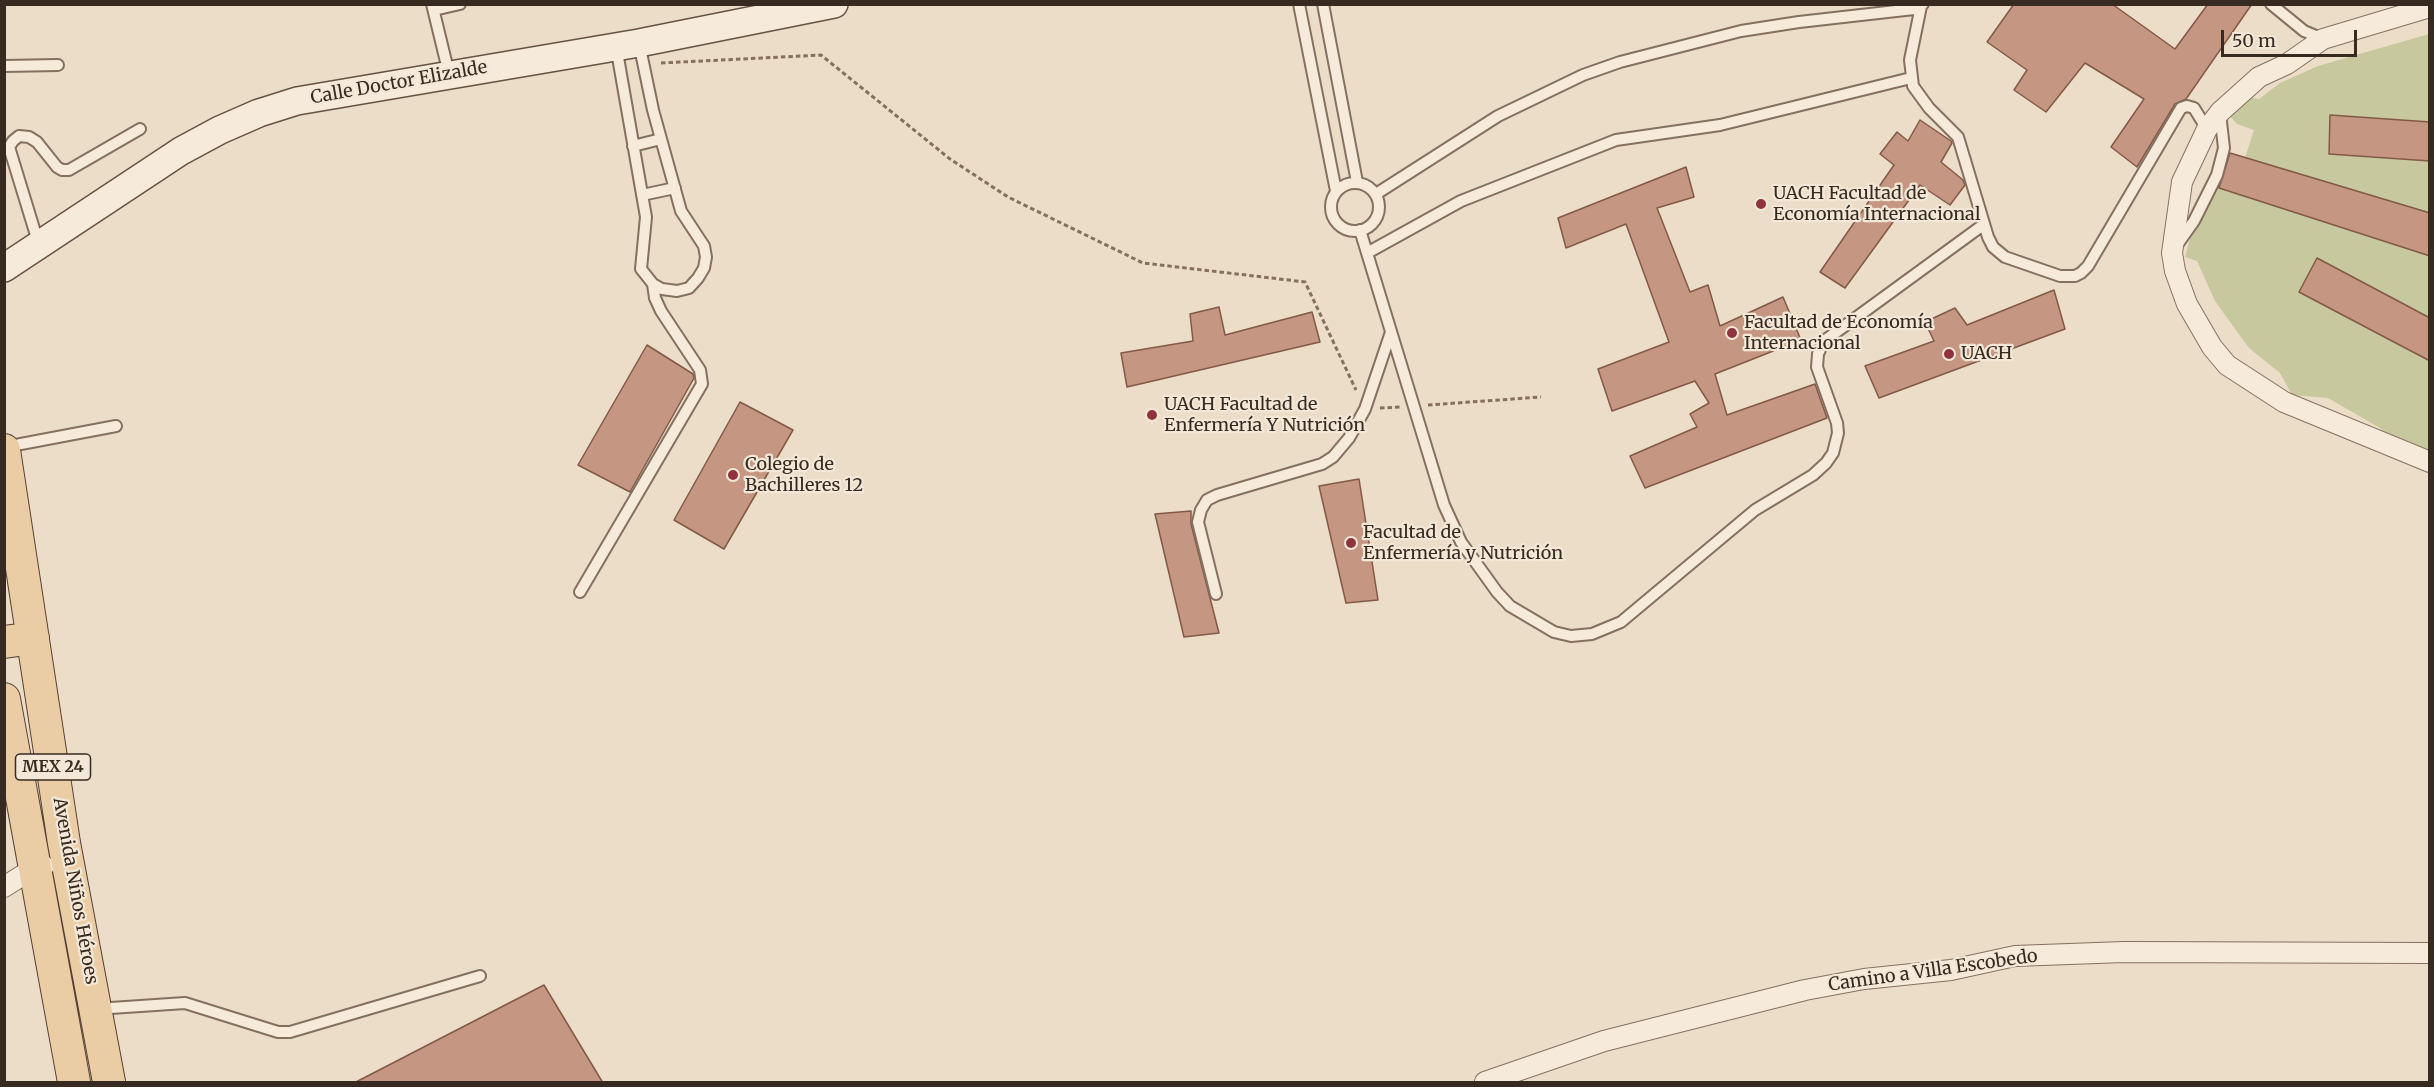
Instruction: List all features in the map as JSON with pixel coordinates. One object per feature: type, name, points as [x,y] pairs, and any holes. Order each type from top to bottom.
[{"type":"main road","name":"Avenida Niños Héroes","points":[[4,448],[19,640],[68,861],[109,1083]]},
{"type":"main road","name":"Avenida Niños Héroes","points":[[4,699],[16,819],[34,868],[74,1083]]},
{"type":"street","name":"Calle Doctor Elizalde","points":[[4,268],[181,151],[259,113],[297,101],[450,74],[633,51],[834,4]]},
{"type":"street","points":[[2430,7],[2323,39],[2288,64],[2259,77],[2220,112],[2207,129],[2182,182],[2172,253],[2175,271],[2187,304],[2212,348],[2227,365],[2284,402],[2430,462]]},
{"type":"street","points":[[4,887],[34,868],[68,861]]},
{"type":"street","name":"Camino a Villa Escobedo","points":[[1485,1083],[1604,1041],[1805,990],[1864,979],[1951,970],[2015,956],[2124,952],[2430,953]]},
{"type":"lane","points":[[450,74],[433,7],[460,4]]},
{"type":"lane","points":[[1299,4],[1336,190]]},
{"type":"lane","points":[[1323,4],[1357,182]]},
{"type":"lane","points":[[2271,4],[2304,31],[2323,39]]},
{"type":"lane","points":[[1376,194],[1498,116],[1583,75],[1620,62],[1741,31],[1922,5],[1910,60],[1911,78],[1916,91],[1929,108],[1958,137],[1983,225],[1993,247],[2004,257],[2060,276],[2075,276],[2088,266],[2181,108],[2187,106],[2194,108],[2207,129]]},
{"type":"lane","points":[[633,51],[681,211],[704,246],[706,257],[704,268],[689,288],[677,291],[662,289],[653,284],[641,269],[640,261],[646,225],[633,146],[633,51]]},
{"type":"lane","points":[[4,66],[58,65]]},
{"type":"lane","points":[[1367,253],[1461,201],[1616,140],[1720,125],[1911,78]]},
{"type":"lane","points":[[2172,253],[2198,212],[2217,175],[2224,148],[2220,112]]},
{"type":"lane","points":[[39,245],[9,147],[13,141],[19,136],[30,137],[37,142],[57,167],[69,170],[140,129]]},
{"type":"lane","points":[[633,146],[661,139]]},
{"type":"lane","points":[[1357,182],[1371,188],[1376,194],[1377,216],[1367,228],[1345,229],[1334,220],[1330,205],[1336,190],[1342,185],[1357,182]]},
{"type":"lane","points":[[642,195],[675,188]]},
{"type":"lane","points":[[1360,230],[1416,406],[1444,505],[1461,542],[1497,592],[1522,615],[1554,632],[1581,636],[1606,630],[1622,622],[1755,510],[1813,475],[1826,463],[1833,453],[1838,433],[1837,423],[1817,367],[1818,354],[1824,341],[1983,225]]},
{"type":"lane","points":[[580,592],[702,384],[700,370],[661,311],[653,284]]},
{"type":"lane","points":[[1216,594],[1198,522],[1207,500],[1322,464],[1340,451],[1365,409],[1391,332]]},
{"type":"lane","points":[[4,448],[116,426]]},
{"type":"lane","points":[[96,1009],[185,1003],[278,1032],[290,1032],[480,976]]},
{"type":"path","points":[[633,51],[821,55],[950,159],[1008,196],[1143,263],[1305,282],[1365,409],[1541,398]]},
{"type":"green space","points":[[2429,34],[2429,122],[2331,115],[2329,153],[2429,161],[2429,213],[2245,158],[2254,130],[2237,124],[2230,116],[2242,96],[2259,99],[2280,83],[2318,66]]},
{"type":"green space","points":[[2217,187],[2429,256],[2429,318],[2318,258],[2299,291],[2429,361],[2429,470],[2409,459],[2380,428],[2328,398],[2292,395],[2280,373],[2249,348],[2215,301],[2197,261],[2185,257],[2193,228],[2206,201]]},
{"type":"building","points":[[2014,4],[2112,4],[2175,49],[2208,4],[2252,4],[2186,99],[2175,104],[2137,167],[2111,147],[2144,99],[2085,63],[2046,112],[2014,90],[2027,70],[1987,42]]},
{"type":"building","points":[[2330,115],[2430,122],[2430,161],[2329,154]]},
{"type":"building","points":[[1920,120],[1951,141],[1941,162],[1963,180],[1965,185],[1950,205],[1920,185],[1845,288],[1820,272],[1894,165],[1880,154],[1897,132],[1908,141]]},
{"type":"building","points":[[2230,153],[2430,213],[2430,256],[2219,188]]},
{"type":"building","name":"Facultad de Economía Internacional","points":[[1686,167],[1694,197],[1657,208],[1690,292],[1708,285],[1720,326],[1783,297],[1801,340],[1715,374],[1727,415],[1815,384],[1827,418],[1645,488],[1630,456],[1697,427],[1690,414],[1709,403],[1695,381],[1612,411],[1598,369],[1669,342],[1626,224],[1566,248],[1558,218]]},
{"type":"building","points":[[2317,258],[2430,318],[2430,361],[2299,292]]},
{"type":"building","name":"UACH","points":[[2054,290],[2065,329],[1879,398],[1865,366],[1934,341],[1925,322],[1955,308],[1967,325]]},
{"type":"building","points":[[1219,307],[1225,335],[1312,312],[1320,342],[1127,387],[1121,353],[1193,341],[1190,314]]},
{"type":"building","points":[[647,345],[693,374],[694,378],[630,492],[578,465]]},
{"type":"building","name":"Colegio de Bachilleres 12","points":[[740,402],[793,430],[724,549],[674,520]]},
{"type":"building","name":"Facultad de Enfermería y Nutrición","points":[[1359,479],[1378,600],[1346,603],[1319,486]]},
{"type":"building","points":[[1191,511],[1191,524],[1219,633],[1184,637],[1155,514]]},
{"type":"building","points":[[544,985],[603,1083],[354,1083]]},
{"type":"place","name":"UACH Facultad de Economía Internacional","points":[[1761,204]]},
{"type":"place","name":"Facultad de Economía Internacional","points":[[1732,333]]},
{"type":"place","name":"UACH","points":[[1949,354]]},
{"type":"place","name":"UACH Facultad de Enfermería Y Nutrición","points":[[1152,415]]},
{"type":"place","name":"Colegio de Bachilleres 12","points":[[733,475]]},
{"type":"place","name":"Facultad de Enfermería y Nutrición","points":[[1351,543]]}]
